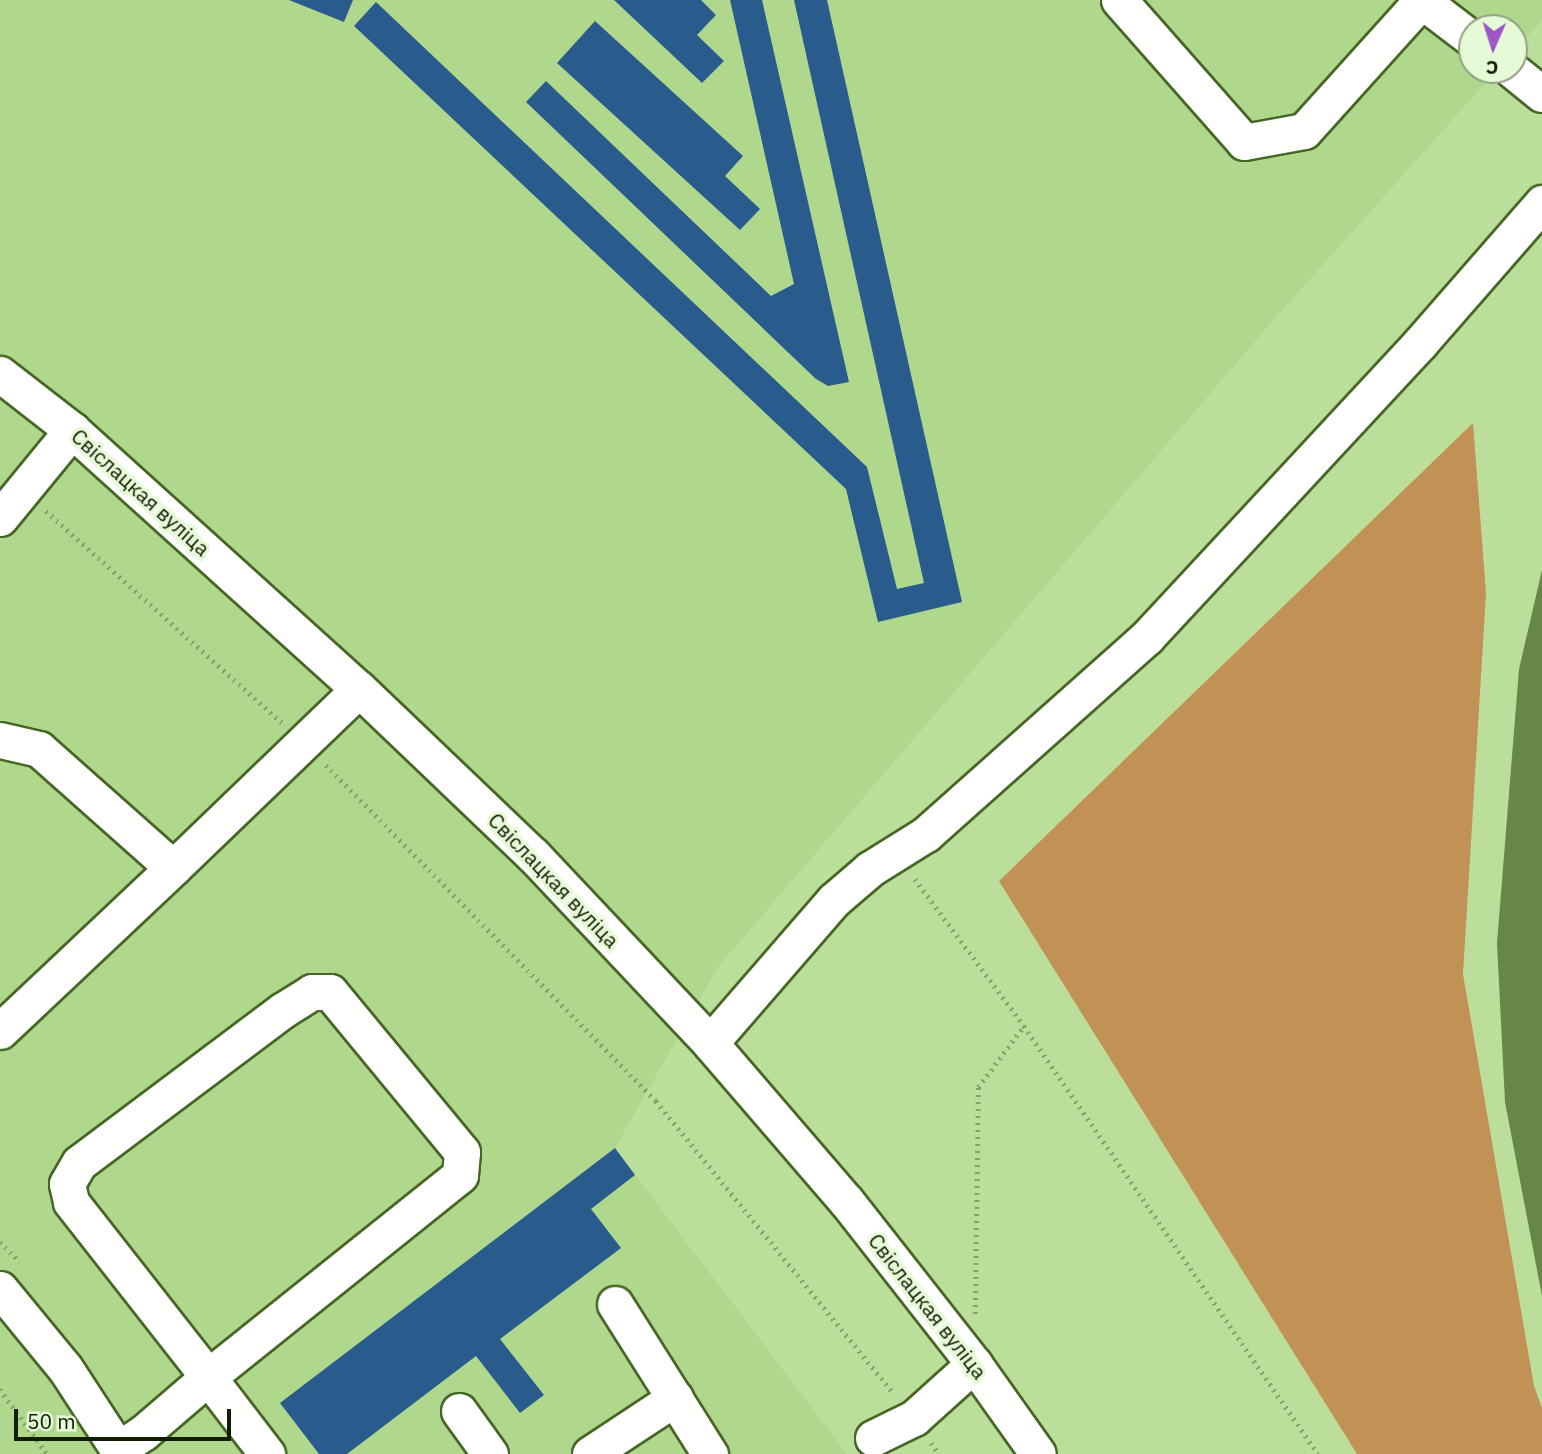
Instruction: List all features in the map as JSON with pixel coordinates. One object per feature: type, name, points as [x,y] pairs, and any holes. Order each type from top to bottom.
[{"type":"street","points":[[1119,0],[1244,142],[1304,131],[1422,0],[1458,28]]},
{"type":"street","points":[[1528,83],[1542,94]]},
{"type":"street","points":[[710,1042],[834,900],[926,834],[1147,637],[1420,343],[1542,203]]},
{"type":"street","name":"Свіслацкая вуліца","points":[[0,374],[72,430],[359,689],[533,855],[710,1042],[847,1202],[975,1364],[1038,1454]]},
{"type":"street","points":[[0,518],[72,430]]},
{"type":"street","points":[[0,1031],[305,744],[359,689]]},
{"type":"street","points":[[0,740],[39,749],[173,868]]},
{"type":"street","points":[[0,1289],[65,1368],[120,1452],[208,1377],[460,1175],[462,1152],[330,992],[312,992],[283,1010],[79,1163],[67,1184],[71,1202],[208,1377],[267,1454]]},
{"type":"street","points":[[615,1304],[710,1454]]},
{"type":"street","points":[[873,1438],[914,1418],[975,1364]]},
{"type":"street","points":[[590,1454],[675,1398]]},
{"type":"street","points":[[459,1411],[489,1454]]},
{"type":"path","points":[[22,490],[305,744],[656,1101],[914,1418],[939,1454]]},
{"type":"path","points":[[896,853],[1024,1026],[1318,1454]]},
{"type":"path","points":[[975,1364],[978,1087],[1024,1026]]},
{"type":"path","points":[[0,1389],[47,1454]]},
{"type":"shaded area","points":[[0,0],[1542,0],[1542,20],[1528,36],[1528,14],[1458,14],[1458,84],[1484,84],[1270,324],[718,967],[615,1148],[847,1454],[0,1454]]},
{"type":"shaded area","points":[[1473,423],[1486,593],[1463,974],[1534,1386],[1542,1408],[1542,1454],[1357,1454],[999,881]]},
{"type":"shaded area","points":[[1542,570],[1542,1296],[1505,1102],[1497,943],[1519,669]]},
{"type":"building","points":[[289,0],[353,0],[344,22]]},
{"type":"building","points":[[614,0],[701,0],[716,15],[697,35],[724,61],[702,83]]},
{"type":"building","points":[[730,0],[762,0],[849,382],[828,386],[816,379],[526,102],[546,81],[771,296],[794,284]]},
{"type":"building","points":[[794,0],[827,0],[962,602],[878,622],[846,489],[354,26],[376,2],[867,467],[897,589],[924,583]]},
{"type":"building","points":[[595,21],[743,156],[725,176],[760,209],[740,230],[557,63]]},
{"type":"building","points":[[615,1148],[635,1175],[591,1209],[621,1248],[500,1339],[544,1395],[520,1413],[476,1356],[347,1454],[319,1454],[280,1403]]}]
